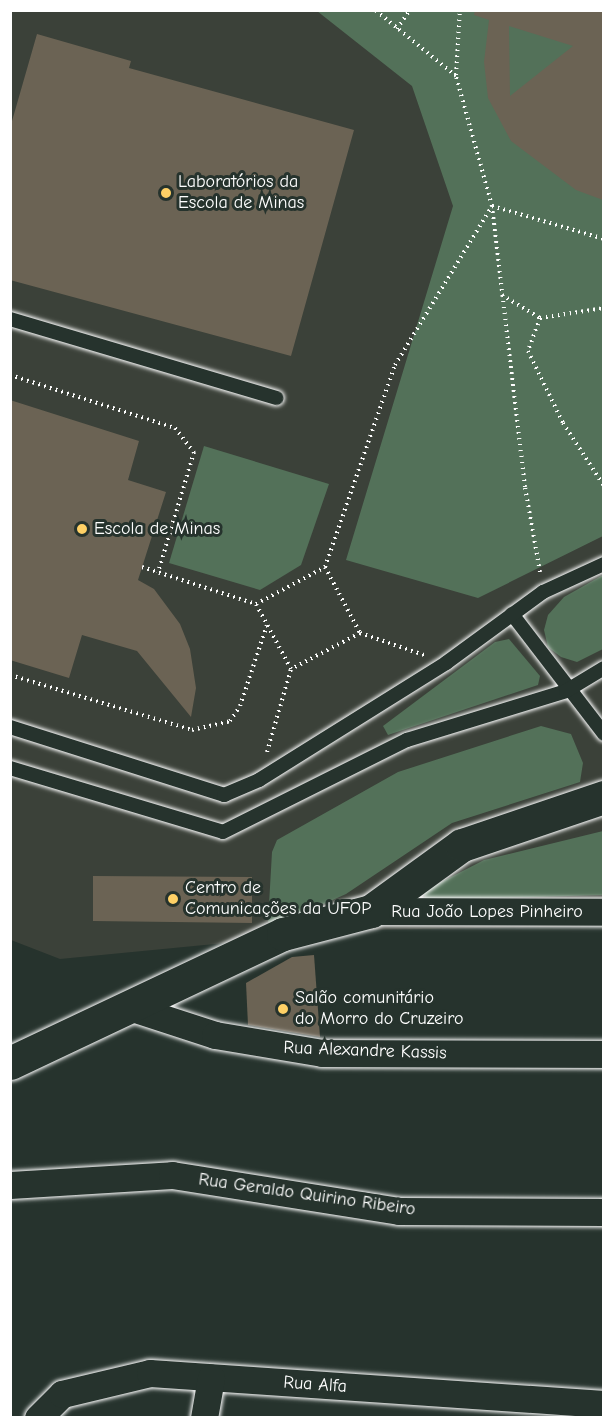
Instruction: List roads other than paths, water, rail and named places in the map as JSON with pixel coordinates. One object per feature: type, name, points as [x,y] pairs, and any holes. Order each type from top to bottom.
[{"type":"street","points":[[10,1064],[132,1008],[283,934],[371,911],[462,845],[603,797]]},
{"type":"street","name":"Rua João Lopes Pinheiro","points":[[371,911],[603,912]]},
{"type":"street","name":"Rua Alexandre Kassis","points":[[132,1008],[215,1035],[322,1053],[603,1054]]},
{"type":"street","name":"Rua Geraldo Quirino Ribeiro","points":[[10,1185],[172,1175],[399,1211],[603,1212]]},
{"type":"street","name":"Rua Alfa","points":[[38,1418],[62,1394],[150,1373],[603,1404]]},
{"type":"street","points":[[204,1418],[211,1378]]},
{"type":"lane","points":[[10,319],[277,398]]},
{"type":"lane","points":[[10,727],[224,795],[259,780],[446,663],[543,592],[603,564]]},
{"type":"lane","points":[[512,614],[566,691],[603,734]]},
{"type":"lane","points":[[10,768],[223,832],[407,740],[566,691],[603,668]]},
{"type":"place","name":"Laboratórios da Escola de Minas","points":[[166,193]]},
{"type":"place","name":"Escola de Minas","points":[[82,529]]},
{"type":"place","name":"Centro de Comunicações da UFOP","points":[[173,899]]},
{"type":"place","name":"Salão comunitário do Morro do Cruzeiro","points":[[283,1009]]}]
